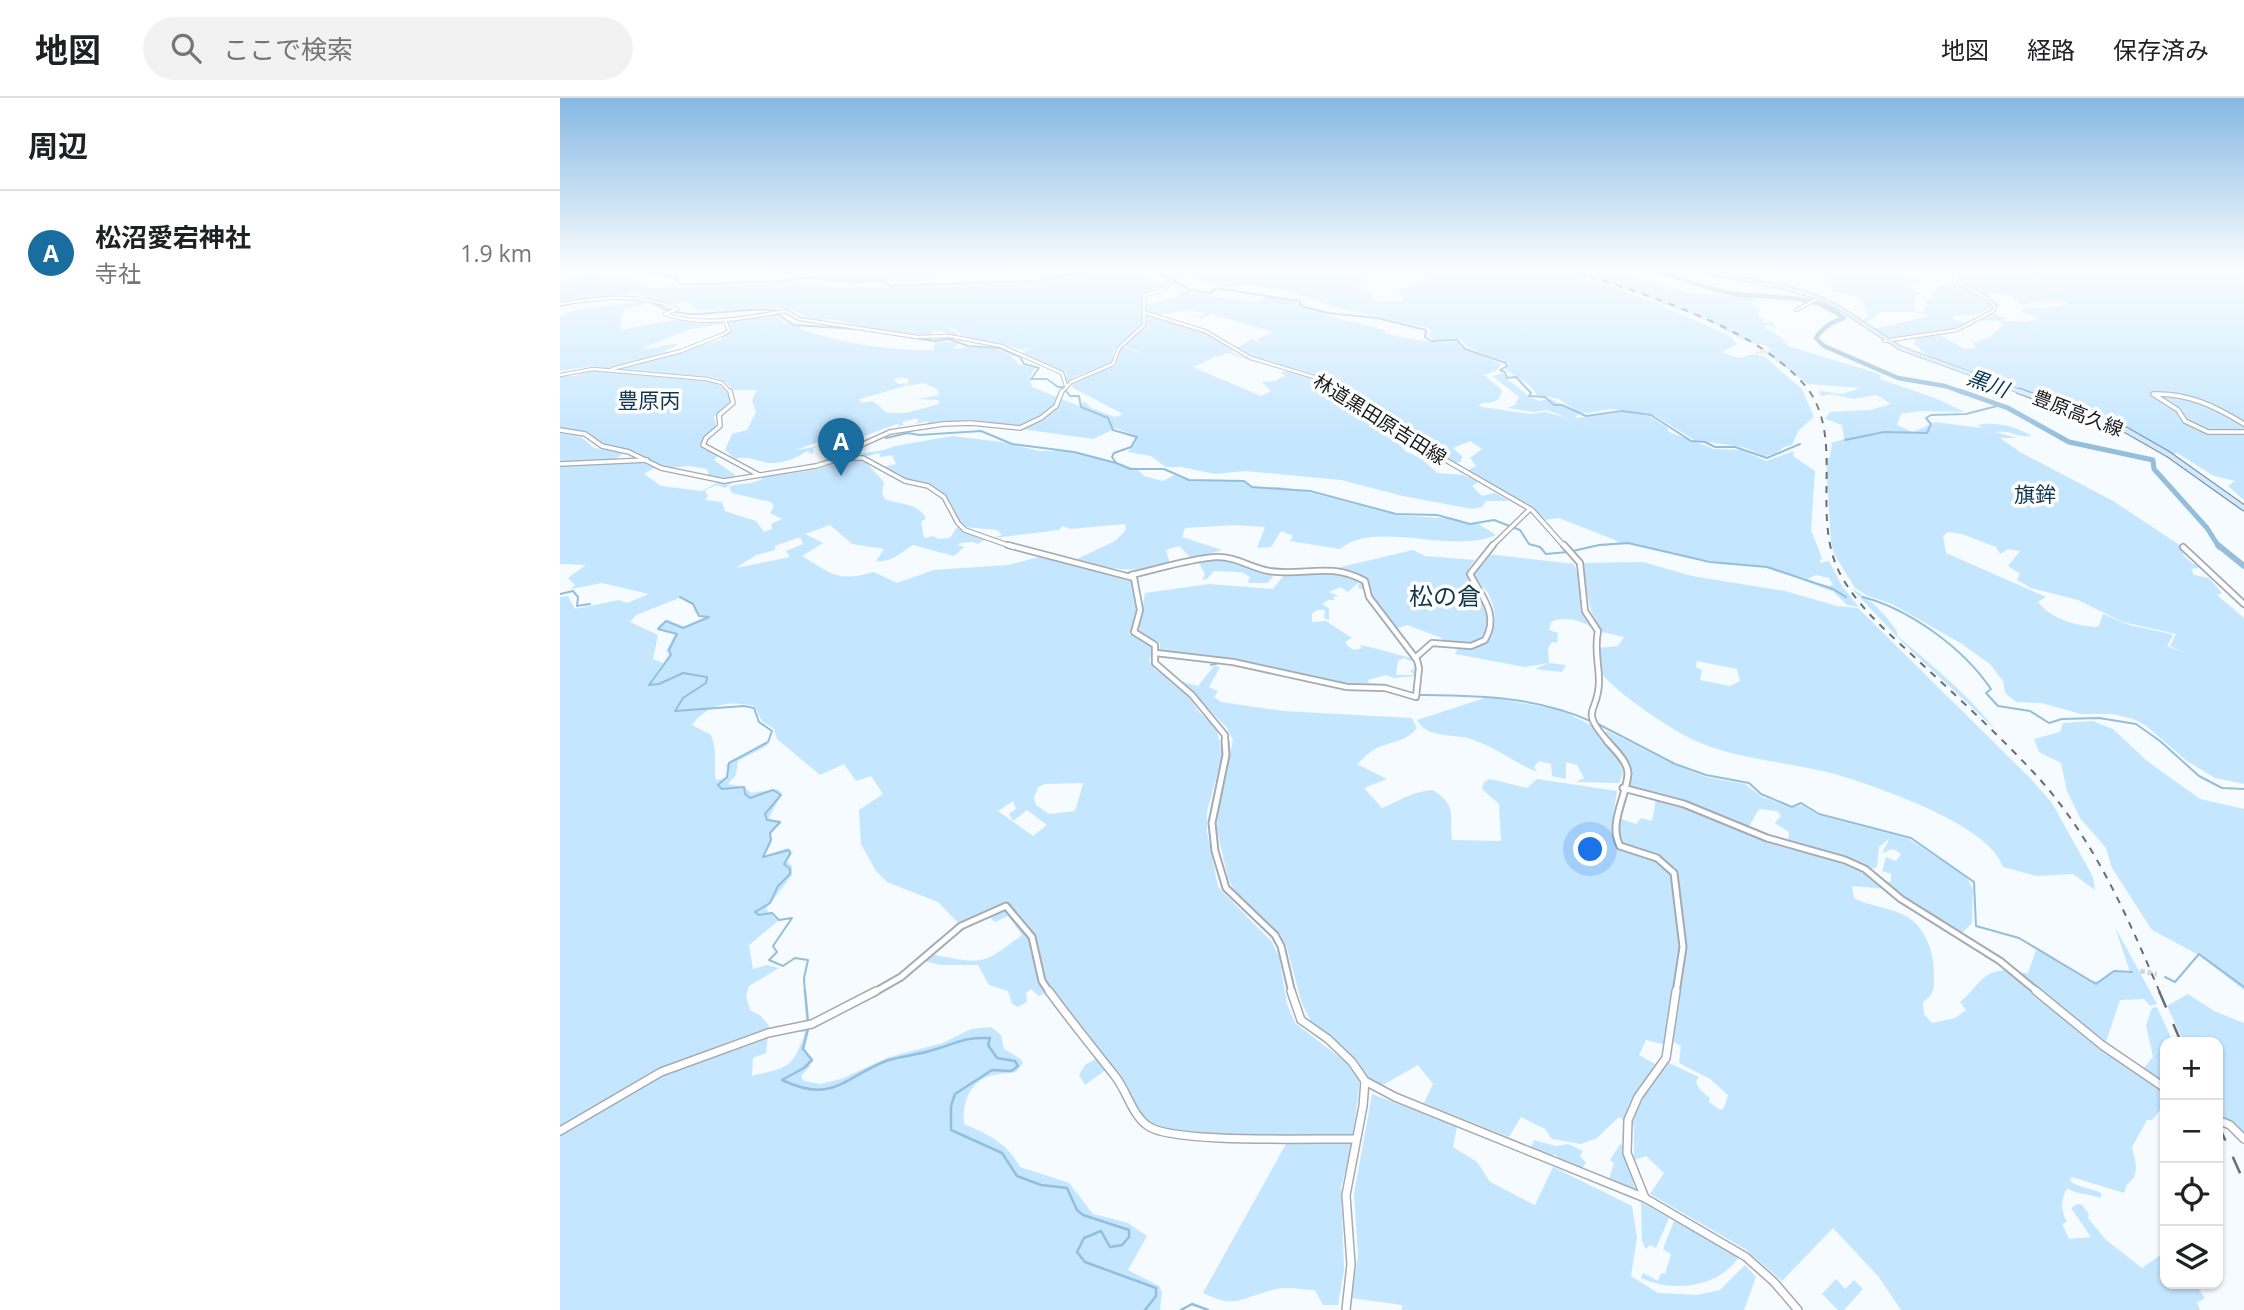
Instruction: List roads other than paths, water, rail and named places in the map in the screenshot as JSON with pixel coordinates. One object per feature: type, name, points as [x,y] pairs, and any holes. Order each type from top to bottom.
[{"type":"main road","name":"豊原高久線","points":[[1867,328],[1884,341],[1922,357],[2126,430],[2168,454],[2244,508]]},
{"type":"street","points":[[606,370],[676,352],[724,334],[729,331],[728,328]]},
{"type":"street","points":[[853,328],[890,334],[965,339],[1006,348],[1063,374],[1066,386]]},
{"type":"street","points":[[832,461],[834,454],[898,430],[967,423],[1026,426],[1056,406],[1057,396],[1078,377],[1114,365],[1116,349],[1142,328]]},
{"type":"street","name":"林道黒田原吉田線","points":[[1194,328],[1205,331],[1251,358],[1309,374],[1379,422],[1411,435],[1428,450],[1530,509],[1560,540],[1580,563],[1585,611],[1598,628],[1595,646],[1599,684],[1590,711],[1595,727],[1626,763],[1628,773],[1623,788]]},
{"type":"street","points":[[1884,341],[1962,328]]},
{"type":"street","points":[[560,375],[588,369],[606,370],[712,379],[728,387],[733,403],[719,415],[720,426],[703,445],[732,458],[759,475]]},
{"type":"street","points":[[2244,424],[2212,404],[2185,394],[2153,394],[2178,410],[2185,421],[2208,432],[2244,432]]},
{"type":"street","points":[[560,430],[585,434],[602,446],[625,450],[662,468],[723,481],[832,461],[864,458],[905,481],[928,486],[947,499],[958,523],[965,530],[1024,551],[1130,575],[1217,557],[1233,559],[1270,571],[1316,569],[1352,574],[1364,581],[1369,597],[1415,658],[1419,668],[1416,697],[1385,688],[1348,687],[1233,662],[1156,653]]},
{"type":"street","points":[[560,464],[648,460]]},
{"type":"street","points":[[1415,658],[1432,643],[1474,646],[1484,639],[1492,623],[1493,614],[1484,594],[1470,574],[1483,555],[1530,509]]},
{"type":"street","points":[[2183,547],[2244,604]]},
{"type":"street","points":[[1130,575],[1136,581],[1140,604],[1134,632],[1153,642],[1155,663],[1192,695],[1225,735],[1226,755],[1212,823],[1215,851],[1223,882],[1232,897],[1275,935],[1282,946],[1293,999],[1301,1020],[1328,1039],[1352,1062],[1365,1081],[1395,1097],[1645,1198],[1662,1211],[1740,1253],[1777,1284],[1798,1310]]},
{"type":"street","points":[[1645,1198],[1626,1153],[1628,1120],[1637,1097],[1666,1059],[1683,947],[1674,873],[1657,858],[1625,848],[1615,837],[1623,788],[1684,804],[1767,838],[1845,860],[1864,869],[1901,899],[2000,961],[2102,1045],[2160,1085]]},
{"type":"street","points":[[560,1131],[661,1072],[768,1033],[812,1024],[901,977],[961,926],[1006,906],[1032,937],[1041,981],[1117,1078],[1139,1116],[1148,1126],[1177,1136],[1356,1139]]},
{"type":"street","points":[[1346,1310],[1351,1264],[1346,1195],[1366,1091],[1365,1081]]},
{"type":"street","points":[[2223,1122],[2230,1125],[2244,1139]]},
{"type":"waterway","points":[[834,328],[857,329]]},
{"type":"waterway","points":[[1416,328],[1426,330],[1425,337],[1431,341],[1457,340],[1465,349],[1506,363],[1507,366],[1500,370],[1505,372],[1507,378],[1516,377],[1531,393],[1529,396],[1545,397],[1554,405],[1562,405],[1586,416],[1622,411],[1651,415],[1691,441],[1705,442],[1715,447],[1735,447],[1767,458],[1800,444]]},
{"type":"waterway","name":"黒川","points":[[1825,328],[1816,338],[1824,346],[1898,378],[1945,386],[1965,393]]},
{"type":"waterway","points":[[883,333],[934,341],[949,339],[968,346],[1000,348],[1020,357],[1024,364],[1039,368],[1031,379],[1047,379],[1058,387],[1063,387],[1070,396],[1079,396],[1081,407],[1108,418],[1113,430],[1137,437],[1131,447],[1114,453],[1112,457],[1116,463]]},
{"type":"waterway","name":"黒川","points":[[1960,391],[2008,408],[2069,442],[2153,460],[2154,469],[2207,528],[2219,547]]},
{"type":"waterway","points":[[1845,440],[1884,432],[1927,433],[1931,424],[1926,418],[1931,415],[1966,414],[2001,405]]},
{"type":"waterway","points":[[886,438],[908,433],[919,435],[981,431],[1012,444],[1074,452],[1116,463]]},
{"type":"waterway","points":[[1116,463],[1130,469],[1164,469],[1189,480],[1244,481],[1252,487],[1310,491],[1396,514],[1437,515],[1470,524],[1494,520],[1520,530],[1529,544],[1540,547],[1546,554],[1568,552]]},
{"type":"waterway","points":[[1573,551],[1599,545],[1628,543],[1710,562],[1767,567],[1833,589],[1846,597]]},
{"type":"waterway","name":"黒川","points":[[2218,545],[2244,566]]},
{"type":"waterway","points":[[560,594],[573,591],[578,597],[577,606],[590,604]]},
{"type":"waterway","points":[[680,597],[693,604],[699,616],[709,617],[683,628],[666,621],[658,629],[677,634],[669,650],[671,655],[649,685],[659,684],[683,673],[707,677],[706,683],[683,698],[675,711],[744,706],[754,708],[759,722],[772,731],[768,742],[729,763],[727,777],[718,785],[722,789],[744,787],[745,794],[750,798],[773,790],[781,795],[765,814],[767,820],[780,822],[770,833],[771,840],[763,857],[789,850],[790,854],[784,864],[790,869],[790,874],[778,886],[770,903],[755,912],[759,915],[772,913],[779,920],[792,918],[773,946],[777,952],[769,960],[783,966],[795,958],[808,960],[804,978],[805,993]]},
{"type":"waterway","points":[[1863,597],[1899,611],[1951,645],[1991,689],[1986,693],[1998,706],[2030,711],[2049,723],[2062,719],[2099,718],[2136,724],[2160,741],[2199,776],[2222,788],[2244,789]]},
{"type":"waterway","points":[[1211,665],[1219,663]]},
{"type":"waterway","points":[[1351,689],[1369,690]]},
{"type":"waterway","points":[[1395,693],[1410,697]]},
{"type":"waterway","points":[[1416,698],[1419,695],[1508,699],[1550,707],[1593,722]]},
{"type":"waterway","points":[[1598,724],[1675,764],[1706,775],[1749,783],[1761,794],[1792,807],[1801,803],[1819,814],[1911,838],[1974,882],[1976,926],[2019,938],[2096,984],[2114,971],[2132,972]]},
{"type":"waterway","points":[[2165,977],[2175,982],[2199,954],[2244,987]]},
{"type":"waterway","points":[[805,991],[808,1023]]},
{"type":"waterway","points":[[808,1029],[803,1049],[812,1060],[804,1068],[782,1080],[814,1090],[837,1086],[892,1059],[966,1040],[990,1038],[988,1045],[997,1058],[1015,1061],[1018,1066],[1011,1071],[992,1070],[955,1094],[951,1106],[951,1130],[1002,1153],[1017,1176],[1041,1185],[1067,1188],[1077,1210],[1083,1215],[1129,1230],[1129,1237],[1122,1245],[1110,1247],[1101,1231],[1084,1238],[1077,1252],[1085,1262],[1156,1288],[1156,1296],[1145,1310]]},
{"type":"waterway","points":[[1181,1310],[1192,1304],[1208,1310]]},
{"type":"tunnel","points":[[1756,353],[1767,351]]},
{"type":"tunnel","points":[[2140,971],[2157,974]]},
{"type":"railway","points":[[1725,328],[1780,362],[1802,382],[1816,403],[1823,426],[1826,451],[1828,529],[1833,555],[1843,579],[1857,600],[1891,636],[1974,712],[2056,798],[2107,878],[2160,993]]},
{"type":"railway","points":[[2159,991],[2179,1037]]},
{"type":"railway","points":[[2223,1135],[2244,1182]]},
{"type":"place","name":"松沼愛宕神社","points":[[841,476]]},
{"type":"district","name":"豊原丙","points":[[649,400]]},
{"type":"district","name":"旗鉾","points":[[2035,494]]},
{"type":"district","name":"松の倉","points":[[1445,595]]}]
